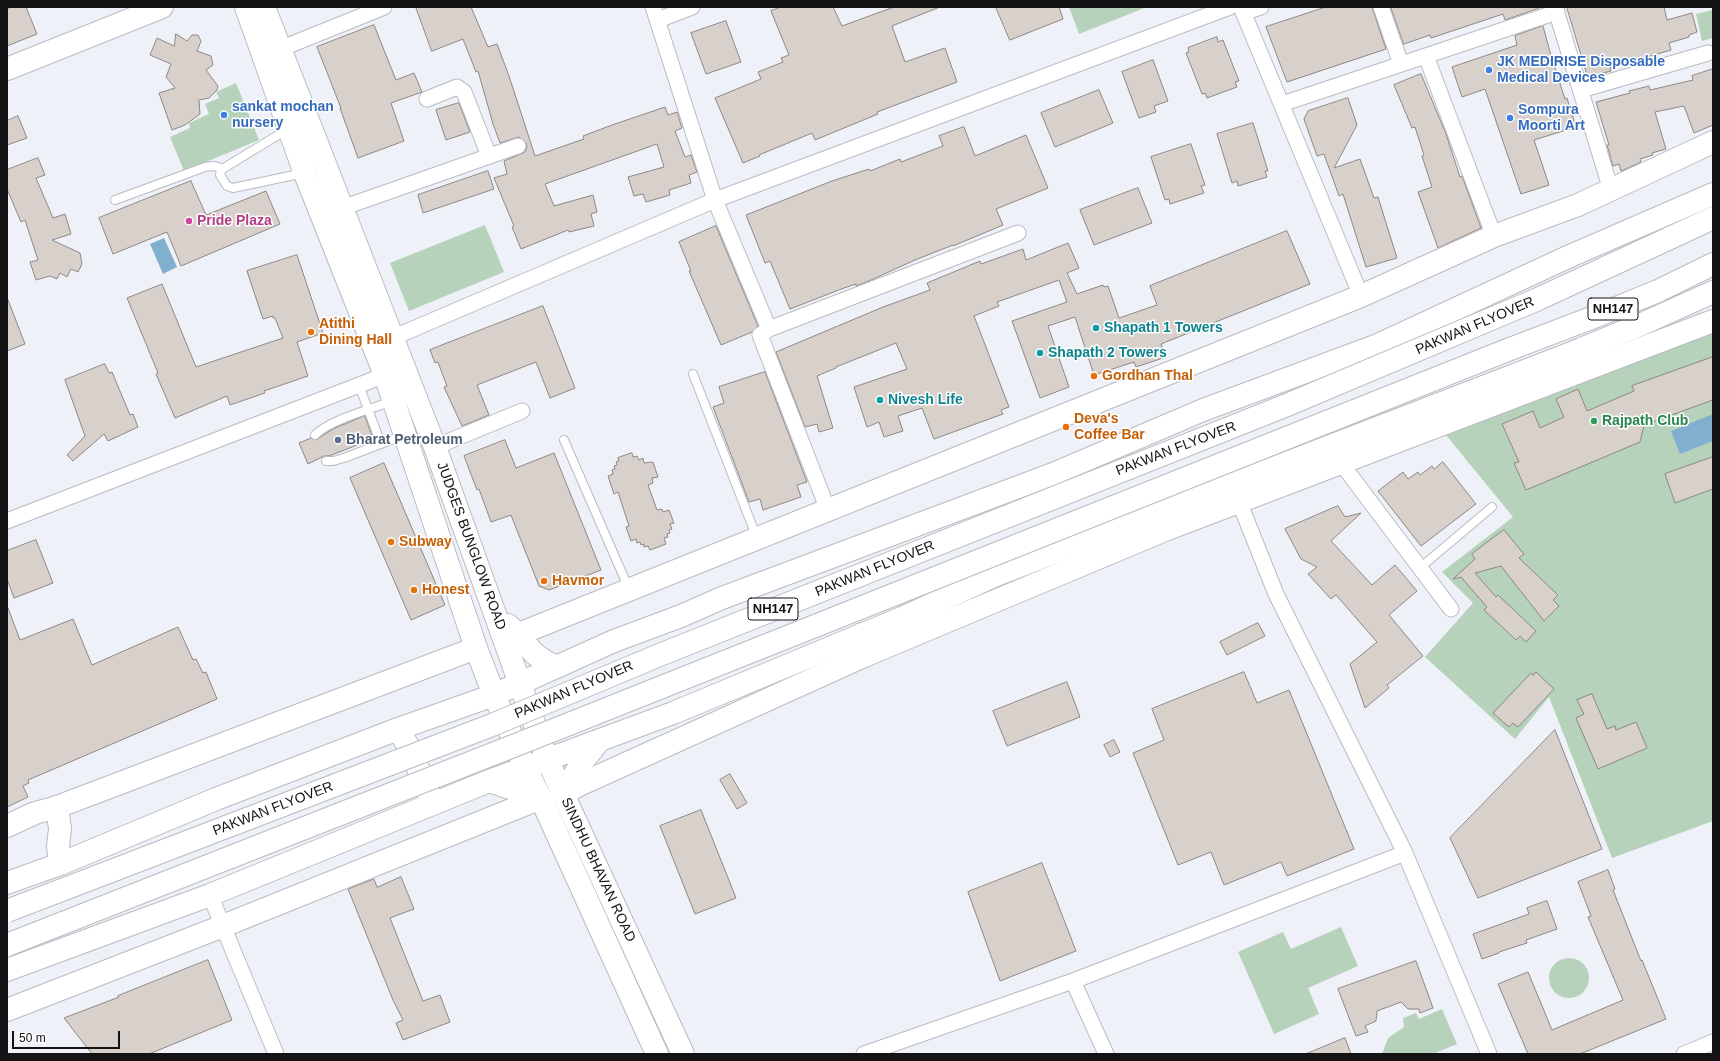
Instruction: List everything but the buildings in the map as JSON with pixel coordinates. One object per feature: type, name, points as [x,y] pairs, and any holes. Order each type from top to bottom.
[{"type":"main road","points":[[7,69],[162,7]]},
{"type":"main road","name":"JUDGES BUNGLOW ROAD","points":[[246,7],[305,173],[394,371],[435,447],[519,684]]},
{"type":"main road","name":"JUDGES BUNGLOW ROAD","points":[[264,7],[342,208],[382,342]]},
{"type":"main road","points":[[519,634],[1361,296],[1494,236],[1578,205],[1713,142]]},
{"type":"main road","points":[[7,883],[60,864],[216,799],[398,729],[494,695],[614,641],[681,616],[722,598],[1053,474],[1203,410],[1378,345],[1570,256],[1713,194]]},
{"type":"main road","name":"PAKWAN FLYOVER","points":[[7,911],[492,725],[662,654],[1287,406],[1536,300],[1713,218]]},
{"type":"main road","name":"PAKWAN FLYOVER","points":[[7,945],[559,728],[1510,348],[1594,317],[1658,291],[1713,264]]},
{"type":"main road","points":[[563,794],[865,644],[902,618],[996,575],[1235,492],[1642,324],[1713,292]]},
{"type":"main road","points":[[1235,492],[1341,463],[1713,321]]},
{"type":"main road","name":"JUDGES BUNGLOW ROAD","points":[[394,371],[393,400],[476,648],[494,695]]},
{"type":"main road","points":[[496,616],[519,634],[534,653],[556,667]]},
{"type":"main road","points":[[7,970],[210,895],[489,782],[526,769],[547,759],[865,644]]},
{"type":"main road","points":[[7,826],[35,814],[476,648]]},
{"type":"main road","name":"SINDHU BHAVAN ROAD","points":[[519,684],[530,710],[547,759],[683,1054]]},
{"type":"main road","name":"SINDHU BHAVAN ROAD","points":[[494,695],[526,769],[541,798],[657,1054]]},
{"type":"main road","points":[[398,729],[426,784],[434,805]]},
{"type":"main road","points":[[563,794],[582,762],[599,741]]},
{"type":"main road","points":[[489,782],[541,798]]},
{"type":"main road","points":[[7,1010],[223,926],[541,798]]},
{"type":"main road","points":[[57,807],[60,829],[58,846],[60,864]]},
{"type":"street","points":[[280,49],[384,7]]},
{"type":"street","points":[[692,7],[656,13],[715,200],[769,329]]},
{"type":"street","points":[[382,342],[715,200],[1238,9],[1261,7]]},
{"type":"street","points":[[1381,7],[1401,64]]},
{"type":"street","points":[[1238,9],[1282,104],[1361,296]]},
{"type":"street","points":[[1282,104],[1426,56],[1556,9],[1612,190]]},
{"type":"street","points":[[1581,90],[1708,53]]},
{"type":"street","points":[[1426,56],[1494,236]]},
{"type":"street","points":[[427,99],[457,86],[464,92],[489,156]]},
{"type":"street","points":[[342,208],[518,146]]},
{"type":"street","points":[[828,510],[760,335],[769,329],[1018,233]]},
{"type":"street","points":[[7,521],[394,371]]},
{"type":"street","points":[[435,447],[522,411]]},
{"type":"street","points":[[1341,463],[1451,609]]},
{"type":"street","points":[[1235,492],[1276,594],[1405,853],[1489,1054]]},
{"type":"street","points":[[864,1054],[1073,981],[1405,853]]},
{"type":"street","points":[[210,895],[276,1054]]},
{"type":"street","points":[[1073,981],[1106,1054]]},
{"type":"street","points":[[1684,1054],[1713,1042]]},
{"type":"lane","points":[[220,171],[289,128]]},
{"type":"lane","points":[[115,200],[205,167],[218,167],[224,184],[234,188],[305,173]]},
{"type":"lane","points":[[693,374],[758,538]]},
{"type":"lane","points":[[359,385],[381,444]]},
{"type":"lane","points":[[315,435],[332,423],[393,400]]},
{"type":"lane","points":[[326,461],[339,460],[405,434]]},
{"type":"lane","points":[[564,440],[629,590]]},
{"type":"lane","points":[[1420,567],[1492,507]]},
{"type":"green space","points":[[1069,7],[1147,7],[1079,34]]},
{"type":"green space","points":[[1713,10],[1713,38],[1702,41],[1696,14]]},
{"type":"green space","points":[[236,83],[259,140],[184,171],[170,137],[190,128],[189,123],[209,114],[205,104],[219,98],[216,92]]},
{"type":"green space","points":[[485,225],[504,272],[409,311],[390,263]]},
{"type":"green space","points":[[1713,333],[1713,821],[1612,858],[1549,697],[1515,739],[1425,657],[1473,603],[1442,572],[1513,517],[1446,435]]},
{"type":"green space","points":[[1341,927],[1358,966],[1308,988],[1319,1014],[1274,1034],[1238,952],[1283,932],[1291,949]]},
{"type":"green space","points":[[1569,958],[1583,964],[1589,978],[1583,992],[1569,998],[1555,992],[1549,978],[1555,964]]},
{"type":"green space","points":[[1442,1009],[1457,1044],[1433,1054],[1382,1054],[1388,1038],[1404,1027],[1403,1018],[1416,1013],[1419,1019]]},
{"type":"water","points":[[164,238],[177,267],[163,274],[150,244]]},
{"type":"water","points":[[1713,414],[1713,441],[1680,454],[1671,431]]},
{"type":"place","name":"JK MEDIRISE Disposable Medical Devices","points":[[1489,70]]},
{"type":"place","name":"sankat mochan nursery","points":[[224,115]]},
{"type":"place","name":"Sompura Moorti Art","points":[[1510,118]]},
{"type":"place","name":"Pride Plaza","points":[[189,221]]},
{"type":"place","name":"Shapath 1 Towers","points":[[1096,328]]},
{"type":"place","name":"Atithi Dining Hall","points":[[311,332]]},
{"type":"place","name":"Shapath 2 Towers","points":[[1040,353]]},
{"type":"place","name":"Gordhan Thal","points":[[1094,376]]},
{"type":"place","name":"Nivesh Life","points":[[880,400]]},
{"type":"place","name":"Rajpath Club","points":[[1594,421]]},
{"type":"place","name":"Deva's Coffee Bar","points":[[1066,427]]},
{"type":"place","name":"Bharat Petroleum","points":[[338,440]]},
{"type":"place","name":"Subway","points":[[391,542]]},
{"type":"place","name":"Havmor","points":[[544,581]]},
{"type":"place","name":"Honest","points":[[414,590]]}]
